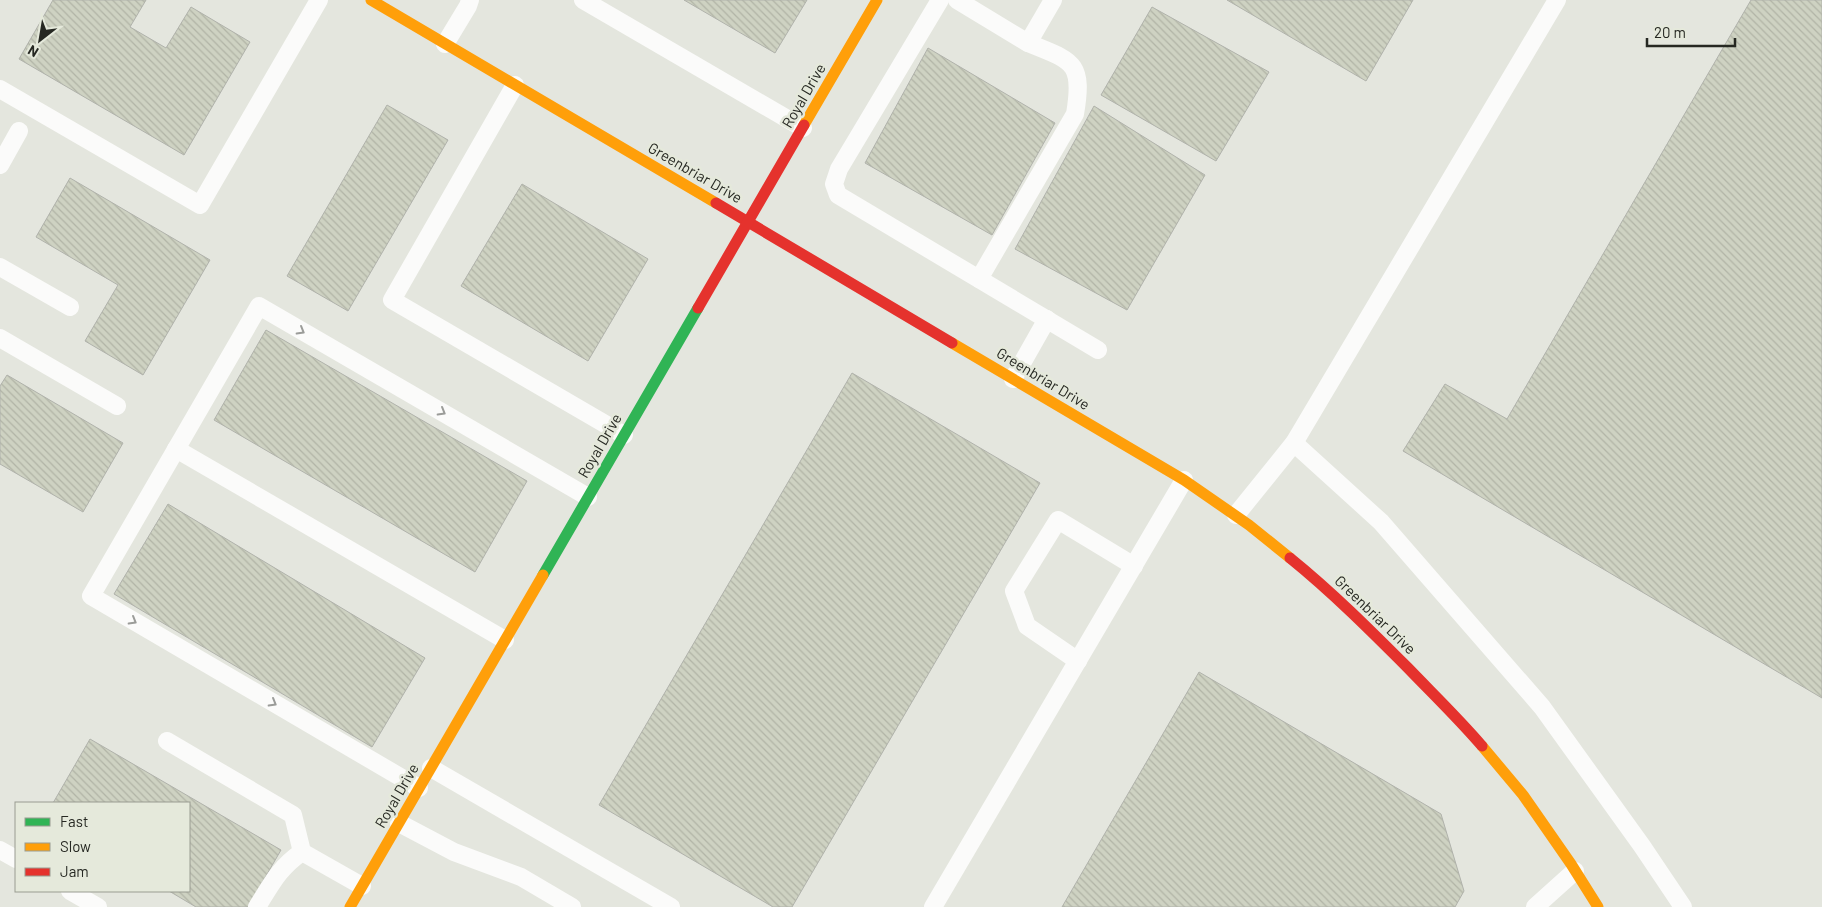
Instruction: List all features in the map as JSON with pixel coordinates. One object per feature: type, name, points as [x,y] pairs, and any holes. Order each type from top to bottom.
[{"type":"street","name":"Greenbriar Drive","points":[[370,0],[389,5],[445,44],[1184,480],[1250,525],[1320,582],[1467,728],[1523,795],[1598,907]]},
{"type":"street","name":"Royal Drive","points":[[350,907],[877,0]]},
{"type":"lane","points":[[0,89],[200,205],[319,0]]},
{"type":"lane","points":[[445,44],[470,0]]},
{"type":"lane","points":[[582,0],[802,128]]},
{"type":"lane","points":[[940,0],[838,169],[834,184],[838,195],[1098,350]]},
{"type":"lane","points":[[957,0],[1028,43],[1063,57],[1074,65],[1079,90],[1075,114],[980,279]]},
{"type":"lane","points":[[1028,43],[1053,0]]},
{"type":"lane","points":[[1236,515],[1294,443],[1557,0]]},
{"type":"lane","points":[[516,85],[392,300],[624,435]]},
{"type":"lane","points":[[0,165],[19,131]]},
{"type":"lane","points":[[0,267],[70,308]]},
{"type":"lane","points":[[419,788],[91,596],[259,306],[588,497]]},
{"type":"lane","points":[[1014,379],[1047,319]]},
{"type":"lane","points":[[0,338],[116,406]]},
{"type":"lane","points":[[1294,443],[1381,522],[1542,707],[1642,846],[1683,907]]},
{"type":"lane","points":[[176,449],[505,640]]},
{"type":"lane","points":[[933,907],[1184,480]]},
{"type":"lane","points":[[1078,661],[1027,626],[1014,591],[1058,520],[1134,566]]},
{"type":"lane","points":[[167,741],[293,815],[302,852],[362,886]]},
{"type":"lane","points":[[431,768],[671,907]]},
{"type":"lane","points":[[399,823],[454,852],[521,877],[572,907]]},
{"type":"lane","points":[[0,850],[15,859]]},
{"type":"lane","points":[[257,907],[278,873],[288,861],[302,852]]},
{"type":"lane","points":[[1535,907],[1575,871]]},
{"type":"lane","points":[[72,892],[98,907]]},
{"type":"building","points":[[53,0],[146,0],[130,27],[166,48],[191,7],[250,42],[184,155],[19,59]]},
{"type":"building","points":[[684,0],[807,0],[775,53]]},
{"type":"building","points":[[1227,0],[1413,0],[1366,81]]},
{"type":"building","points":[[1751,0],[1822,0],[1822,698],[1403,451],[1445,384],[1507,419]]},
{"type":"building","points":[[1152,7],[1269,72],[1216,161],[1101,95]]},
{"type":"building","points":[[928,48],[1055,123],[992,235],[865,163]]},
{"type":"building","points":[[387,105],[448,140],[348,311],[287,276]]},
{"type":"building","points":[[1094,106],[1205,175],[1127,310],[1015,249]]},
{"type":"building","points":[[70,178],[210,260],[143,375],[85,341],[118,285],[36,237]]},
{"type":"building","points":[[522,184],[648,259],[588,361],[461,286]]},
{"type":"building","points":[[266,330],[527,481],[475,572],[214,420]]},
{"type":"building","points":[[852,373],[1040,483],[792,907],[773,907],[599,805]]},
{"type":"building","points":[[7,375],[123,443],[83,512],[0,464],[0,386]]},
{"type":"building","points":[[168,504],[425,658],[372,747],[114,594]]},
{"type":"building","points":[[1199,672],[1441,814],[1464,891],[1455,907],[1062,907]]},
{"type":"building","points":[[90,739],[281,850],[248,907],[196,907],[171,892],[190,892],[190,802],[54,802]]},
{"type":"traffic: fast","points":[[543,575],[698,308]]},
{"type":"traffic: slow","points":[[371,0],[716,203]]},
{"type":"traffic: slow","points":[[804,125],[877,0]]},
{"type":"traffic: slow","points":[[952,343],[1184,480],[1249,525],[1290,558]]},
{"type":"traffic: slow","points":[[350,907],[543,575]]},
{"type":"traffic: slow","points":[[1482,746],[1523,795],[1598,907]]},
{"type":"traffic: jam","points":[[698,308],[804,125]]},
{"type":"traffic: jam","points":[[716,203],[952,343]]},
{"type":"traffic: jam","points":[[1290,558],[1365,625],[1482,746]]}]
